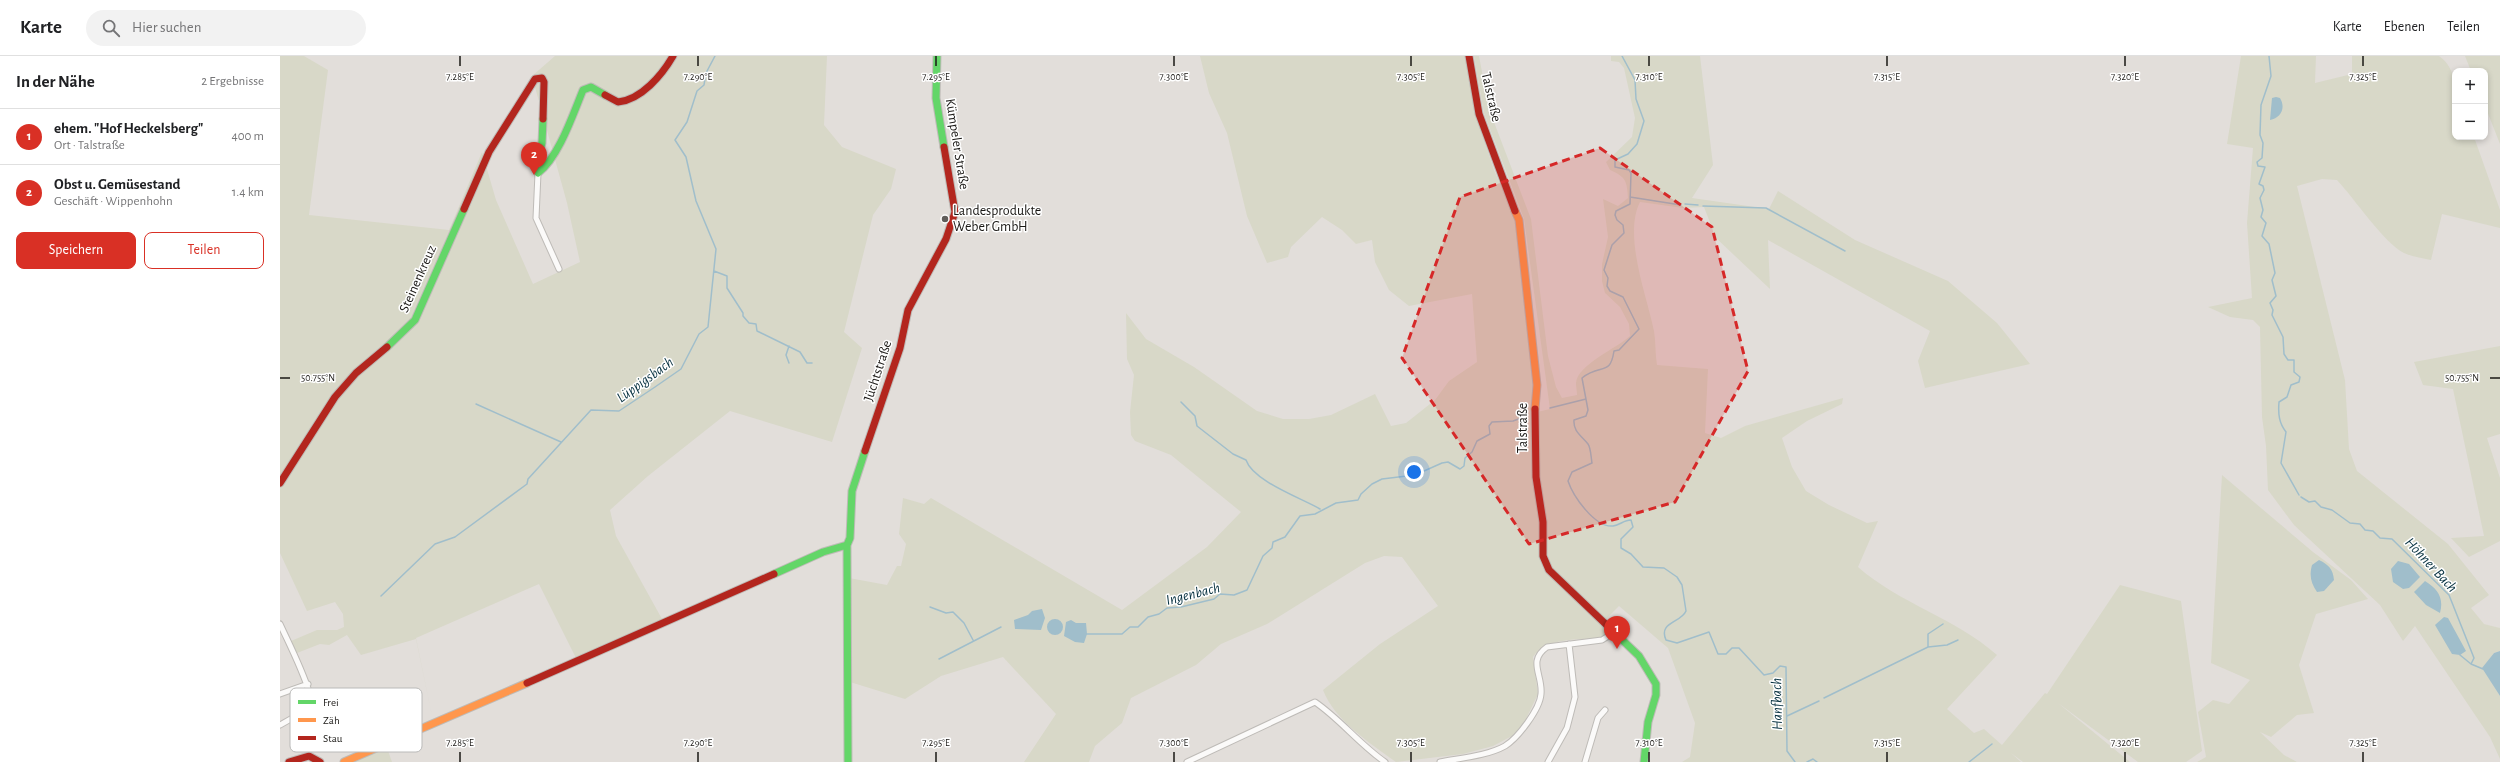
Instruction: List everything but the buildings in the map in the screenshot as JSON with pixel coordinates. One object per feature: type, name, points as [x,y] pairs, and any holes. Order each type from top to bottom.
[{"type":"street","points":[[559,269],[536,218],[538,172],[543,170],[552,154],[583,90],[591,87],[610,100],[618,102],[628,101],[656,77],[673,56]]},
{"type":"street","name":"Kümpeler Straße","points":[[937,56],[936,98],[954,212]]},
{"type":"street","name":"Talstraße","points":[[1469,56],[1479,114],[1519,220],[1537,385],[1535,409],[1536,477],[1543,522],[1543,556],[1549,570],[1613,633],[1639,656],[1656,684],[1656,695],[1648,722],[1644,762]]},
{"type":"street","name":"Steinenkreuz","points":[[280,483],[335,399],[356,374],[401,335],[415,320],[489,152],[534,81],[540,77],[544,82],[542,143],[535,167],[538,172]]},
{"type":"street","name":"Jüchtstraße","points":[[848,762],[847,545],[850,538],[852,491],[900,348],[908,310],[946,239],[954,212]]},
{"type":"street","points":[[422,729],[816,555],[847,545]]},
{"type":"street","points":[[280,624],[309,688]]},
{"type":"street","points":[[1440,762],[1503,747],[1514,740],[1532,716],[1541,695],[1538,655],[1547,648],[1602,640],[1613,633]]},
{"type":"street","points":[[1548,762],[1567,728],[1575,697],[1569,644]]},
{"type":"street","points":[[297,688],[308,684]]},
{"type":"street","points":[[280,694],[290,690]]},
{"type":"street","points":[[1187,762],[1315,702],[1334,715],[1372,753],[1384,762]]},
{"type":"street","points":[[1584,762],[1598,718],[1605,710]]},
{"type":"street","points":[[280,725],[290,719]]},
{"type":"street","points":[[344,762],[371,752]]},
{"type":"street","points":[[289,762],[304,755],[314,757],[320,762]]},
{"type":"highlighted area","points":[[1600,148],[1712,227],[1748,371],[1675,502],[1529,544],[1402,358],[1460,197]]},
{"type":"green space","points":[[280,56],[304,56],[328,70],[309,215],[449,230],[482,152],[496,200],[533,284],[580,262],[567,203],[532,76],[555,56],[827,56],[824,125],[842,147],[896,169],[891,189],[873,215],[844,332],[862,348],[832,442],[730,411],[648,476],[610,510],[616,536],[662,619],[576,658],[539,584],[416,638],[433,721],[416,639],[361,655],[347,635],[329,645],[320,644],[297,653],[291,641],[317,630],[337,630],[344,627],[343,614],[335,602],[307,611],[280,553]]},
{"type":"green space","points":[[1200,56],[1465,56],[1474,110],[1494,170],[1516,221],[1535,382],[1532,404],[1533,413],[1550,409],[1524,219],[1484,113],[1474,56],[1479,56],[1489,109],[1531,219],[1548,356],[1556,387],[1562,398],[1577,395],[1576,383],[1578,376],[1583,370],[1598,357],[1630,336],[1629,324],[1620,307],[1605,293],[1602,281],[1602,264],[1608,237],[1603,199],[1618,206],[1628,198],[1625,180],[1610,170],[1606,162],[1632,137],[1635,118],[1624,68],[1619,62],[1611,61],[1611,56],[1700,56],[1713,165],[1692,198],[1769,209],[1778,191],[1855,240],[1948,281],[1997,323],[2030,364],[1925,388],[1918,361],[1930,331],[1768,240],[1770,289],[1716,238],[1704,207],[1683,208],[1640,202],[1635,216],[1635,249],[1654,331],[1657,365],[1708,369],[1705,433],[1721,438],[1745,426],[1843,398],[1842,404],[1807,421],[1782,438],[1792,467],[1806,491],[1829,505],[1867,523],[1878,521],[1858,567],[1891,591],[1963,630],[1997,655],[1947,709],[1974,733],[1984,729],[2002,745],[2045,693],[2047,694],[2120,585],[2181,601],[2202,751],[2186,762],[2138,762],[2058,703],[2130,762],[2023,762],[2011,753],[2021,762],[1682,762],[1690,757],[1695,723],[1668,648],[1619,606],[1605,620],[1607,632],[1602,638],[1555,643],[1546,646],[1533,657],[1538,694],[1524,723],[1512,736],[1493,746],[1463,754],[1396,762],[1354,730],[1336,712],[1323,690],[1380,644],[1438,606],[1402,557],[1384,556],[1365,563],[1267,624],[1221,644],[1196,665],[1131,698],[1122,723],[1095,746],[1089,762],[1024,762],[1056,714],[1003,657],[941,676],[905,699],[850,682],[849,578],[887,585],[897,566],[901,566],[906,544],[899,534],[903,498],[924,504],[931,498],[1122,610],[1207,547],[1241,512],[1171,455],[1135,441],[1131,435],[1130,412],[1134,375],[1127,359],[1126,313],[1146,339],[1194,367],[1257,411],[1283,419],[1309,419],[1331,415],[1375,394],[1391,426],[1406,423],[1435,400],[1449,381],[1477,362],[1472,294],[1409,306],[1389,290],[1375,262],[1372,240],[1356,244],[1342,230],[1322,217],[1291,247],[1288,257],[1267,263],[1247,216],[1227,133],[1209,93]]},
{"type":"green space","points":[[2241,56],[2316,56],[2315,83],[2352,74],[2352,56],[2439,56],[2447,63],[2452,72],[2452,140],[2475,140],[2500,210],[2500,228],[2442,214],[2431,260],[2411,256],[2396,248],[2387,240],[2337,180],[2322,179],[2297,186],[2345,380],[2349,449],[2357,471],[2448,544],[2489,595],[2471,608],[2484,624],[2500,628],[2500,651],[2494,653],[2483,668],[2500,696],[2500,759],[2490,737],[2415,626],[2403,641],[2380,605],[2294,525],[2268,490],[2266,446],[2262,417],[2260,327],[2253,320],[2230,317],[2208,307],[2252,298],[2247,223],[2253,148],[2227,144]]},
{"type":"green space","points":[[2465,56],[2500,56],[2500,144],[2488,114],[2488,68],[2470,68]]},
{"type":"green space","points":[[2500,346],[2500,434],[2487,438],[2500,478],[2500,541],[2469,557],[2451,538],[2484,536],[2453,389],[2423,385],[2414,362]]},
{"type":"green space","points":[[2222,475],[2313,552],[2351,580],[2368,599],[2316,614],[2299,665],[2314,713],[2297,715],[2271,737],[2260,732],[2284,755],[2297,762],[2197,762],[2206,757],[2198,712],[2213,700],[2229,704],[2250,680],[2211,663]]},
{"type":"green space","points":[[376,752],[388,752],[392,762],[349,762]]},
{"type":"water","points":[[2272,98],[2280,98],[2282,102],[2282,109],[2280,115],[2270,120]]},
{"type":"water","points":[[2319,560],[2330,568],[2333,573],[2334,580],[2324,591],[2317,592],[2313,586],[2311,573],[2312,565]]},
{"type":"water","points":[[2398,561],[2409,564],[2420,577],[2409,588],[2403,589],[2393,582],[2391,569]]},
{"type":"water","points":[[2425,581],[2439,594],[2441,603],[2440,613],[2426,605],[2414,592]]},
{"type":"water","points":[[1042,609],[1045,618],[1041,630],[1015,629],[1014,620],[1028,615],[1032,611]]},
{"type":"water","points":[[2444,617],[2448,618],[2466,651],[2460,655],[2452,654],[2435,625]]},
{"type":"water","points":[[1055,619],[1061,621],[1063,627],[1061,633],[1055,635],[1049,633],[1047,627],[1049,621]]},
{"type":"water","points":[[1071,620],[1076,623],[1086,623],[1087,634],[1084,643],[1075,642],[1064,636],[1066,622]]},
{"type":"water","points":[[2500,651],[2500,696],[2482,668],[2494,653]]},
{"type":"waterway","name":"Lüppigsbach","points":[[381,596],[435,544],[455,537],[527,484],[528,479],[591,410],[619,411],[681,369],[699,334],[708,327],[716,249],[696,201],[686,157],[675,140],[687,122],[697,91],[704,85],[706,73],[715,56]]},
{"type":"waterway","name":"Hanfbach","points":[[1622,56],[1635,80],[1636,99],[1644,121],[1637,144],[1628,154],[1615,160],[1615,167],[1629,170],[1631,173],[1630,204],[1616,211],[1615,215],[1617,220],[1623,225],[1624,233],[1612,245],[1604,270],[1608,278],[1607,286],[1610,291],[1623,297],[1639,329],[1619,350],[1614,351],[1610,364],[1607,367],[1594,371],[1582,378],[1588,410],[1586,416],[1574,420],[1574,424],[1578,434],[1589,446],[1592,463],[1572,472],[1568,481],[1575,495],[1586,510],[1599,522],[1613,526],[1631,520],[1633,527],[1621,539],[1621,548],[1631,554],[1643,567],[1664,568],[1677,577],[1682,585],[1686,611],[1680,618],[1667,626],[1664,634],[1666,640],[1677,643],[1709,632],[1718,654],[1726,654],[1732,648],[1739,648],[1764,675],[1773,673],[1780,666],[1786,667],[1787,751],[1795,762]]},
{"type":"waterway","name":"Höhner Bach","points":[[2269,56],[2271,76],[2261,105],[2260,135],[2263,143],[2262,158],[2257,162],[2258,166],[2265,167],[2259,184],[2263,186],[2264,190],[2260,198],[2263,210],[2261,217],[2266,223],[2262,236],[2269,244],[2275,273],[2272,280],[2276,296],[2270,303],[2273,310],[2272,315],[2283,337],[2284,354],[2288,360],[2294,360],[2294,372],[2300,377],[2299,382],[2291,385],[2287,397],[2279,402],[2280,422],[2286,432],[2281,463],[2299,495]]},
{"type":"waterway","points":[[1630,197],[1681,205]]},
{"type":"waterway","points":[[1685,204],[1698,205]]},
{"type":"waterway","points":[[1703,206],[1766,208],[1845,251]]},
{"type":"waterway","points":[[714,271],[727,276],[727,288],[743,313],[743,316],[749,323],[756,324],[757,331],[800,352],[807,363],[812,363]]},
{"type":"waterway","points":[[789,346],[786,355],[789,363]]},
{"type":"waterway","name":"Ingenbach","points":[[1550,408],[1586,399]]},
{"type":"waterway","points":[[1181,402],[1195,416],[1197,426],[1233,454],[1246,460],[1250,468],[1267,482],[1320,509]]},
{"type":"waterway","points":[[476,404],[561,442]]},
{"type":"waterway","name":"Ingenbach","points":[[1086,634],[1122,634],[1130,627],[1138,627],[1148,617],[1159,614],[1167,608],[1181,607],[1214,599],[1220,594],[1234,595],[1247,590],[1263,556],[1272,548],[1273,542],[1285,537],[1300,516],[1315,514],[1336,503],[1358,500],[1361,494],[1372,484],[1382,479],[1415,475],[1442,463],[1448,462],[1460,469],[1464,466],[1465,458],[1472,452],[1477,441],[1490,434],[1489,426],[1492,422],[1513,421],[1527,416]]},
{"type":"waterway","name":"Höhner Bach","points":[[2301,497],[2309,502],[2315,501],[2321,507],[2332,510],[2350,523],[2360,524],[2365,530],[2373,531],[2380,538],[2392,539],[2449,595],[2474,658],[2471,664],[2483,669]]},
{"type":"waterway","points":[[930,607],[946,613],[953,612],[964,623],[973,640]]},
{"type":"waterway","points":[[1928,647],[1928,634],[1943,624]]},
{"type":"waterway","name":"Ingenbach","points":[[939,659],[1001,627]]},
{"type":"waterway","points":[[1824,698],[1928,647],[1947,645],[1958,640]]},
{"type":"waterway","points":[[2460,655],[2471,664]]},
{"type":"waterway","points":[[1787,716],[1819,701]]},
{"type":"waterway","points":[[1969,762],[1992,744]]},
{"type":"waterway","name":"Hanfbach","points":[[1807,762],[1813,759],[1817,762]]},
{"type":"traffic: fast","points":[[937,56],[936,98],[944,147]]},
{"type":"traffic: fast","points":[[543,119],[542,143],[535,167],[538,173],[546,166],[559,146],[583,90],[591,87],[605,95]]},
{"type":"traffic: fast","points":[[387,347],[415,320],[464,209]]},
{"type":"traffic: fast","points":[[848,762],[847,545],[850,538],[852,491],[865,451]]},
{"type":"traffic: fast","points":[[774,574],[823,552],[847,545]]},
{"type":"traffic: fast","points":[[1615,633],[1639,656],[1656,684],[1656,695],[1648,722],[1644,762]]},
{"type":"traffic: slow","points":[[1515,211],[1519,220],[1537,385],[1535,409]]},
{"type":"traffic: slow","points":[[422,728],[527,683]]},
{"type":"traffic: slow","points":[[344,762],[367,752]]},
{"type":"traffic: jam","points":[[605,95],[618,102],[635,97],[643,92],[657,78],[673,56]]},
{"type":"traffic: jam","points":[[1469,56],[1479,114],[1515,211]]},
{"type":"traffic: jam","points":[[464,209],[489,152],[535,79],[542,78],[544,82],[543,119]]},
{"type":"traffic: jam","points":[[865,451],[900,348],[908,310],[946,239],[955,212],[944,147]]},
{"type":"traffic: jam","points":[[280,483],[335,397],[356,373],[387,347]]},
{"type":"traffic: jam","points":[[1535,409],[1536,477],[1543,522],[1543,556],[1549,570],[1615,633]]},
{"type":"traffic: jam","points":[[527,683],[774,574]]},
{"type":"traffic: jam","points":[[289,762],[309,756],[320,762]]},
{"type":"place","name":"Obst u. Gemüsestand","points":[[534,175]]},
{"type":"place","name":"Landesprodukte Weber GmbH","points":[[945,219]]},
{"type":"place","name":"ehem. \"Hof Heckelsberg\"","points":[[1617,649]]}]
